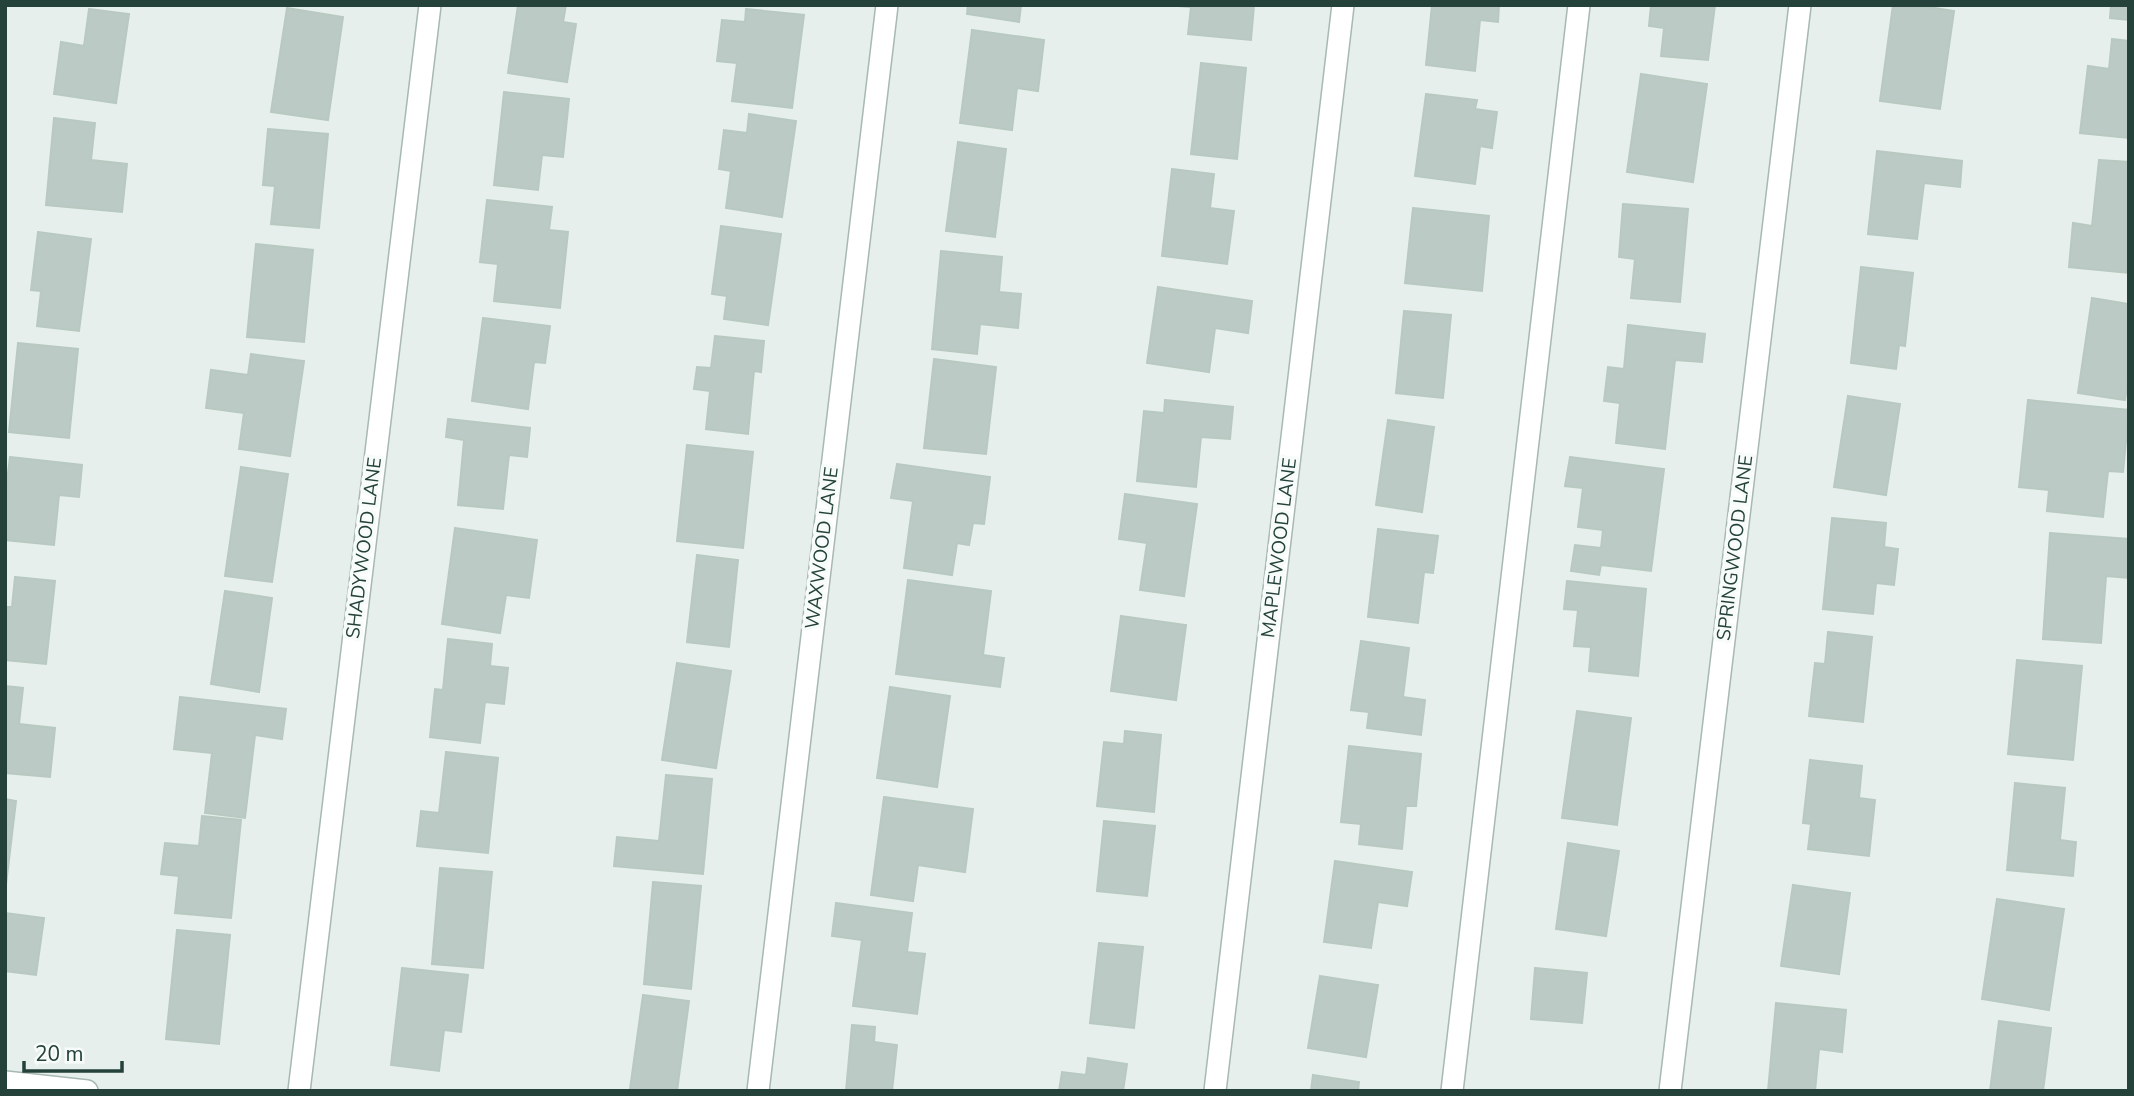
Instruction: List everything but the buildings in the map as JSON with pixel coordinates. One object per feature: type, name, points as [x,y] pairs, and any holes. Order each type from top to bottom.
[{"type":"street","name":"SHADYWOOD LANE","points":[[299,1091],[430,5]]},
{"type":"street","name":"WAXWOOD LANE","points":[[758,1091],[887,5]]},
{"type":"street","name":"MAPLEWOOD LANE","points":[[1215,1091],[1343,5]]},
{"type":"street","points":[[1451,1091],[1579,5]]},
{"type":"street","name":"SPRINGWOOD LANE","points":[[1670,1091],[1800,5]]},
{"type":"street","points":[[5,1082],[87,1091]]}]
